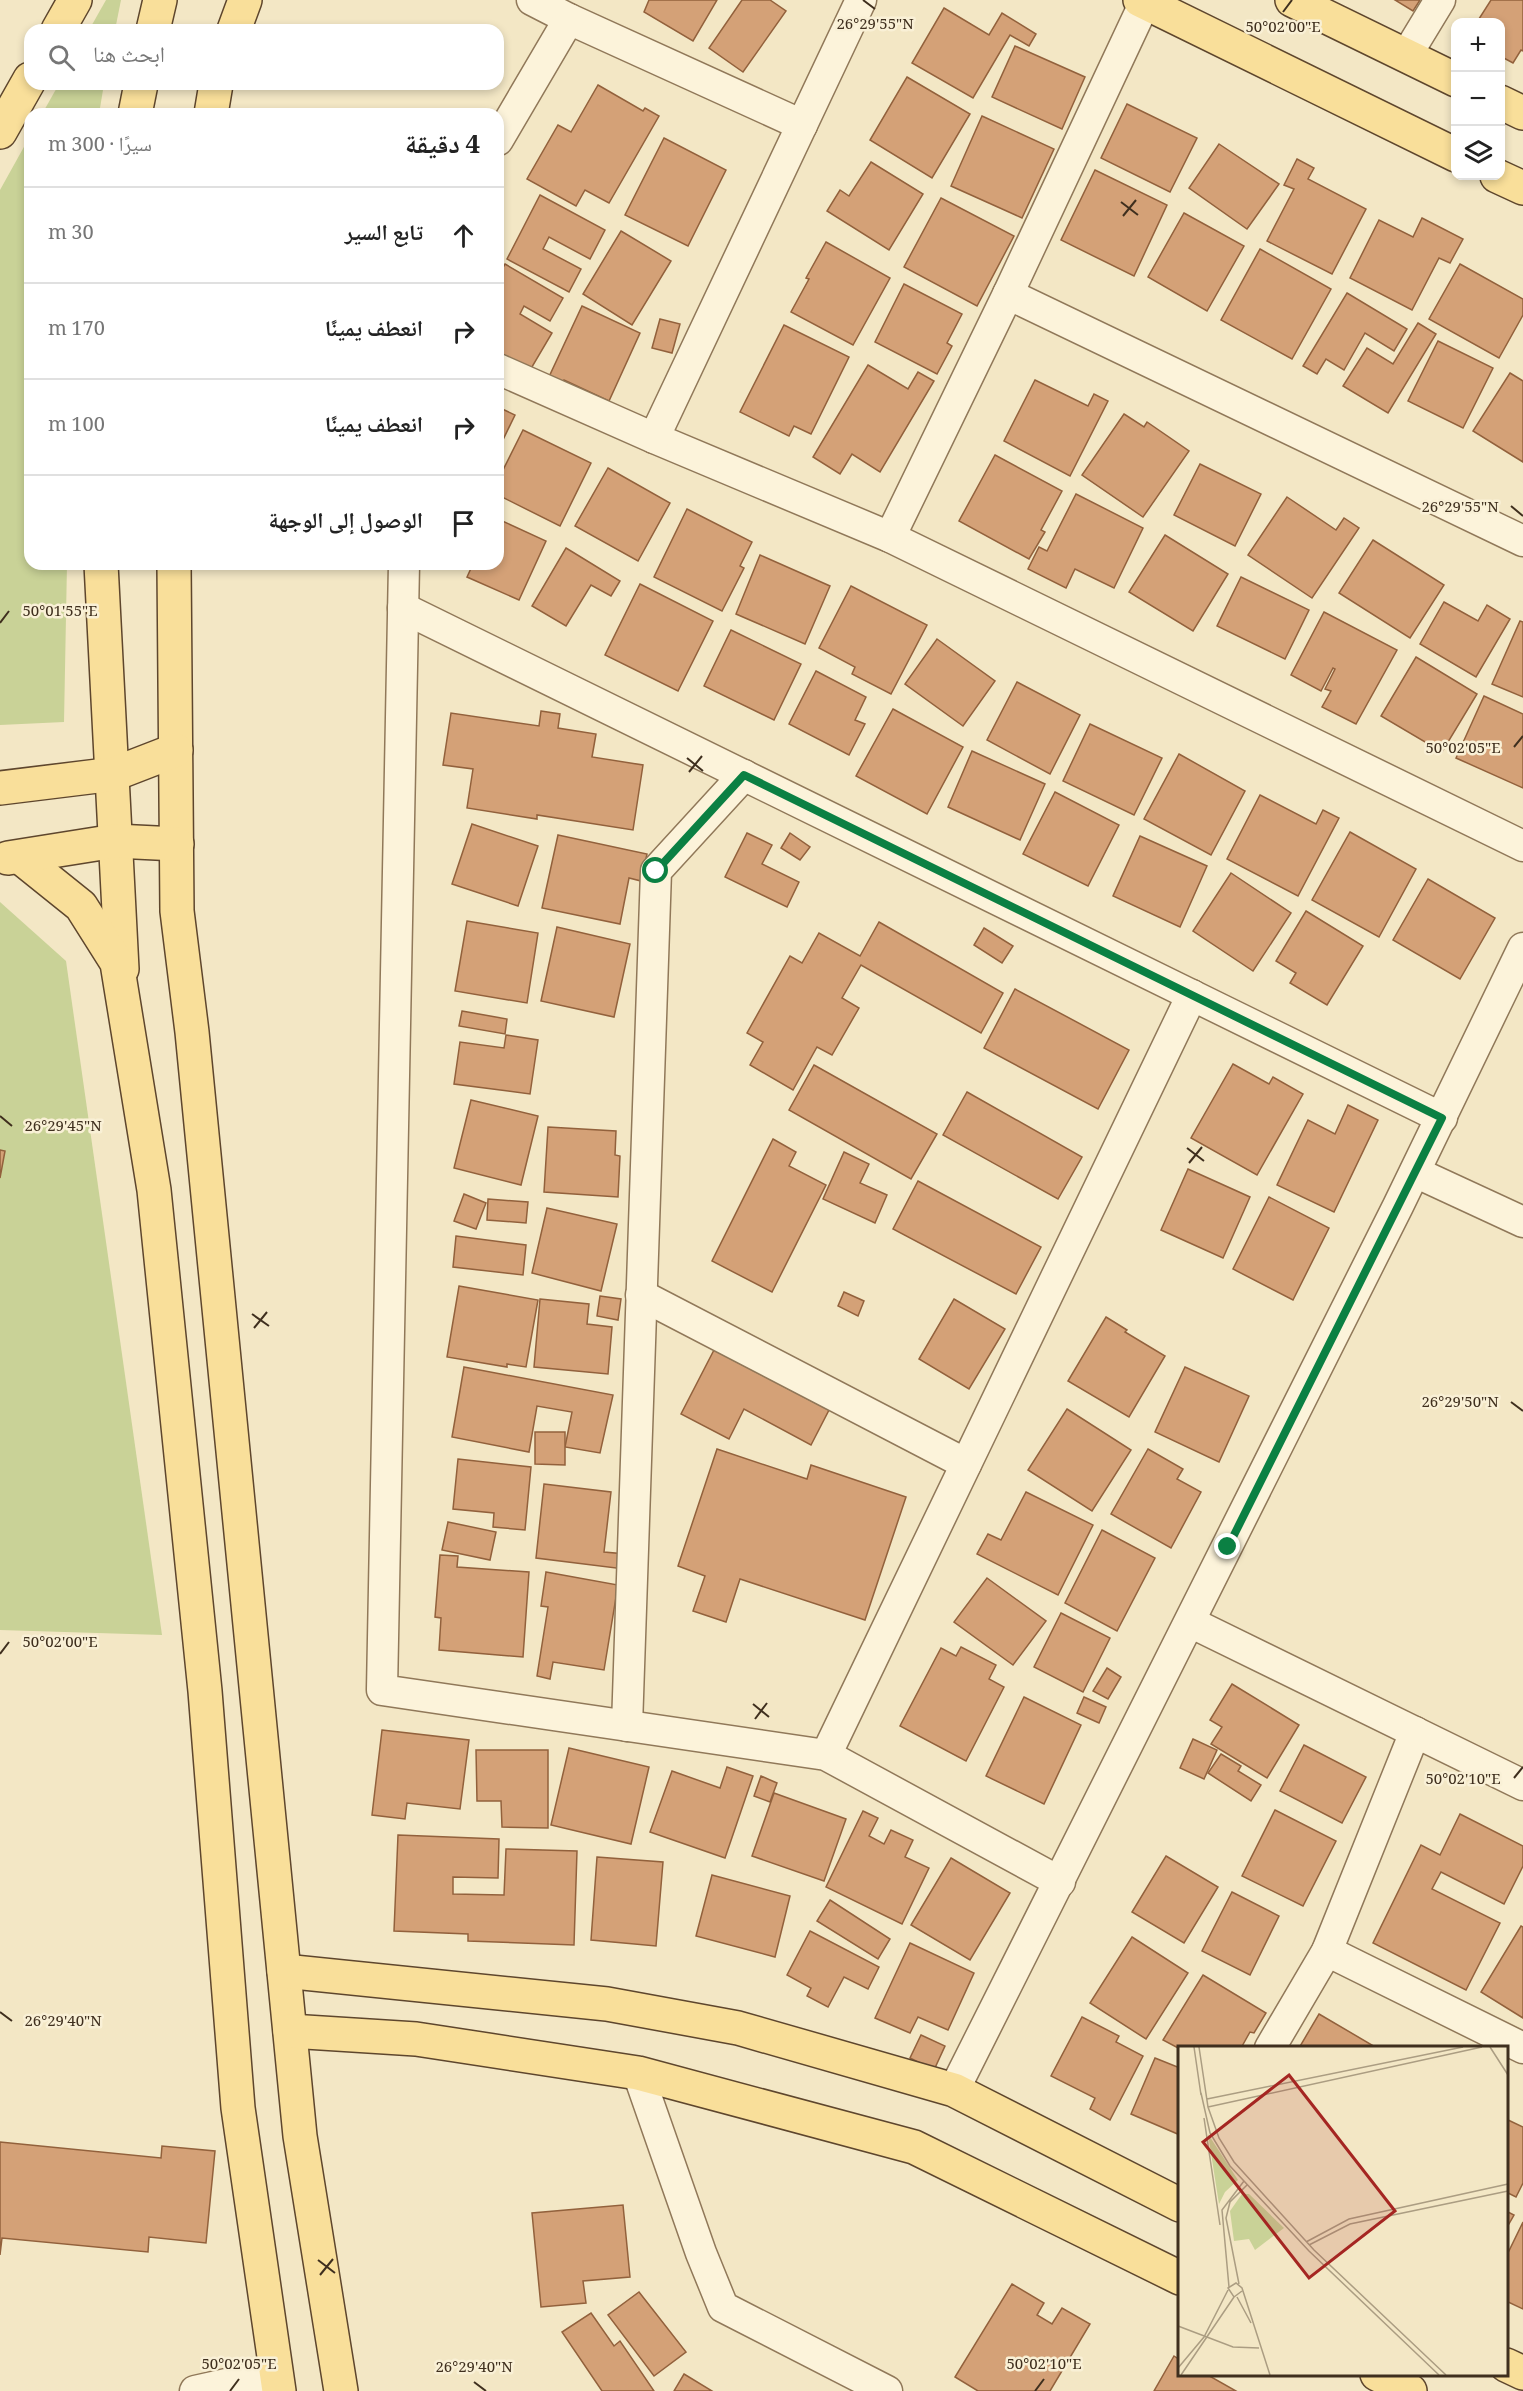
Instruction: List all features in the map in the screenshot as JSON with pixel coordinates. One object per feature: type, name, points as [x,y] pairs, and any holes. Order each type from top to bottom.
[{"type":"main road","points":[[61,24],[75,0]]},
{"type":"main road","points":[[154,24],[160,0]]},
{"type":"main road","points":[[236,24],[245,0]]},
{"type":"main road","points":[[1292,0],[1451,78]]},
{"type":"main road","points":[[1142,1],[1451,153]]},
{"type":"main road","points":[[0,132],[24,90]]},
{"type":"main road","points":[[136,108],[140,90]]},
{"type":"main road","points":[[212,108],[215,90]]},
{"type":"main road","points":[[1505,104],[1523,113]]},
{"type":"main road","points":[[1505,180],[1523,188]]},
{"type":"main road","points":[[102,570],[124,1006]]},
{"type":"main road","points":[[174,570],[177,911],[194,1043],[300,2136],[341,2391]]},
{"type":"main road","points":[[14,786],[114,774],[176,750]]},
{"type":"main road","points":[[10,858],[115,841],[177,844]]},
{"type":"main road","points":[[10,858],[81,906],[117,963],[154,1190],[205,1691],[238,2108],[278,2382]]},
{"type":"main road","points":[[284,1971],[607,2004],[738,2028],[954,2090],[1178,2202]]},
{"type":"main road","points":[[290,2031],[416,2038],[638,2073],[914,2147],[1178,2278]]},
{"type":"main road","points":[[1508,2366],[1523,2373]]},
{"type":"main road","points":[[1381,2376],[1410,2391]]},
{"type":"street","points":[[531,0],[802,125]]},
{"type":"street","points":[[654,438],[861,0]]},
{"type":"street","points":[[1406,56],[1440,0]]},
{"type":"street","points":[[890,537],[1008,294],[1142,1]]},
{"type":"street","points":[[504,130],[568,19]]},
{"type":"street","points":[[1008,294],[1523,541]]},
{"type":"street","points":[[504,372],[654,438],[890,537],[1523,846]]},
{"type":"street","points":[[404,570],[382,1690],[826,1755],[1060,1882]]},
{"type":"street","points":[[403,608],[1442,1118]]},
{"type":"street","points":[[627,1726],[656,871],[744,775]]},
{"type":"street","points":[[954,2090],[1442,1118],[1523,948]]},
{"type":"street","points":[[826,1755],[1192,995]]},
{"type":"street","points":[[1415,1172],[1523,1222]]},
{"type":"street","points":[[641,1295],[966,1464]]},
{"type":"street","points":[[1190,1622],[1523,1785]]},
{"type":"street","points":[[1271,2046],[1327,1952],[1415,1732]]},
{"type":"street","points":[[1327,1952],[1523,2048]]},
{"type":"street","points":[[638,2073],[701,2253],[723,2307],[887,2391]]},
{"type":"street","points":[[195,2391],[278,2382]]},
{"type":"green space","points":[[106,0],[121,0],[116,24],[92,24]]},
{"type":"green space","points":[[56,90],[103,90],[100,108],[45,108]]},
{"type":"green space","points":[[24,147],[24,570],[67,570],[64,722],[0,725],[0,190]]},
{"type":"green space","points":[[0,902],[66,961],[162,1635],[0,1630]]},
{"type":"building","points":[[649,0],[717,0],[693,41],[644,12]]},
{"type":"building","points":[[742,0],[770,0],[786,11],[743,72],[709,48]]},
{"type":"building","points":[[1395,0],[1420,0],[1413,11]]},
{"type":"building","points":[[1491,0],[1523,0],[1523,51],[1521,50],[1513,63],[1505,59],[1505,18],[1480,18]]},
{"type":"building","points":[[944,8],[989,35],[1002,13],[1036,34],[1029,46],[1010,35],[973,98],[912,63]]},
{"type":"building","points":[[1015,46],[1085,77],[1062,129],[992,97]]},
{"type":"building","points":[[907,77],[970,114],[932,178],[870,140]]},
{"type":"building","points":[[598,85],[643,111],[645,108],[659,116],[609,203],[585,190],[576,206],[527,179],[558,125],[571,132]]},
{"type":"building","points":[[1127,104],[1197,138],[1170,192],[1101,158]]},
{"type":"building","points":[[982,116],[1054,149],[1022,218],[951,186]]},
{"type":"building","points":[[664,138],[726,170],[688,246],[625,215]]},
{"type":"building","points":[[1219,144],[1279,184],[1247,229],[1189,188]]},
{"type":"building","points":[[1297,159],[1314,168],[1308,179],[1366,209],[1332,274],[1267,241],[1294,189],[1284,185]]},
{"type":"building","points":[[871,162],[923,194],[889,250],[827,211],[840,190],[849,196]]},
{"type":"building","points":[[1095,170],[1167,205],[1134,276],[1061,240]]},
{"type":"building","points":[[540,195],[605,230],[590,259],[549,237],[543,249],[581,269],[569,292],[507,259]]},
{"type":"building","points":[[941,198],[1014,236],[977,306],[904,267]]},
{"type":"building","points":[[1184,213],[1244,246],[1207,311],[1148,277]]},
{"type":"building","points":[[1422,218],[1463,239],[1450,263],[1439,258],[1412,310],[1350,278],[1379,220],[1413,237]]},
{"type":"building","points":[[621,231],[671,261],[632,325],[583,294]]},
{"type":"building","points":[[826,242],[890,278],[853,345],[791,312]]},
{"type":"building","points":[[1260,249],[1331,289],[1292,359],[1221,320]]},
{"type":"building","points":[[505,264],[563,298],[550,321],[524,306],[520,314],[552,333],[529,372],[504,357]]},
{"type":"building","points":[[1460,264],[1523,299],[1523,315],[1499,358],[1429,319]]},
{"type":"building","points":[[904,284],[962,314],[947,343],[952,346],[937,374],[875,342]]},
{"type":"building","points":[[1347,293],[1407,329],[1394,351],[1365,333],[1344,370],[1326,359],[1317,374],[1303,366]]},
{"type":"building","points":[[582,306],[640,333],[609,401],[564,380],[561,385],[548,379]]},
{"type":"building","points":[[660,319],[680,324],[672,353],[652,348]]},
{"type":"building","points":[[1418,323],[1436,334],[1388,413],[1343,386],[1367,348],[1393,364]]},
{"type":"building","points":[[784,325],[849,357],[811,434],[794,426],[789,436],[740,412]]},
{"type":"building","points":[[1438,341],[1493,368],[1463,428],[1408,401]]},
{"type":"building","points":[[868,365],[908,389],[918,372],[934,381],[880,472],[852,454],[840,474],[813,457]]},
{"type":"building","points":[[1510,373],[1523,381],[1523,462],[1473,431]]},
{"type":"building","points":[[1035,380],[1088,406],[1094,394],[1108,401],[1070,476],[1004,441]]},
{"type":"building","points":[[504,410],[515,415],[504,438]]},
{"type":"building","points":[[1124,414],[1144,427],[1147,422],[1189,451],[1143,517],[1082,475]]},
{"type":"building","points":[[523,430],[591,463],[560,526],[504,498],[504,468]]},
{"type":"building","points":[[995,455],[1062,491],[1041,530],[1045,532],[1029,559],[959,521]]},
{"type":"building","points":[[1200,464],[1261,494],[1235,546],[1174,515]]},
{"type":"building","points":[[608,468],[670,503],[638,561],[575,526]]},
{"type":"building","points":[[1076,494],[1143,528],[1114,588],[1075,569],[1066,588],[1028,569],[1039,547],[1047,551]]},
{"type":"building","points":[[1287,497],[1336,530],[1344,518],[1359,528],[1312,598],[1248,555]]},
{"type":"building","points":[[687,509],[752,542],[740,566],[744,568],[722,611],[654,577]]},
{"type":"building","points":[[504,522],[546,541],[519,600],[467,577],[470,570],[504,570]]},
{"type":"building","points":[[1165,535],[1228,574],[1193,631],[1129,592]]},
{"type":"building","points":[[1373,540],[1444,585],[1410,638],[1339,593]]},
{"type":"building","points":[[566,548],[620,581],[611,596],[591,585],[566,626],[532,606]]},
{"type":"building","points":[[760,555],[830,586],[805,644],[736,614]]},
{"type":"building","points":[[1241,577],[1309,610],[1285,659],[1217,626]]},
{"type":"building","points":[[640,584],[713,621],[678,691],[605,655]]},
{"type":"building","points":[[851,586],[927,625],[891,694],[852,674],[855,667],[819,648]]},
{"type":"building","points":[[1444,602],[1478,621],[1487,605],[1510,619],[1476,677],[1420,644]]},
{"type":"building","points":[[1324,612],[1397,650],[1356,724],[1322,707],[1331,691],[1325,689],[1335,669],[1333,668],[1321,691],[1291,675]]},
{"type":"building","points":[[1520,621],[1523,622],[1523,697],[1492,684]]},
{"type":"building","points":[[731,630],[801,664],[774,720],[704,686]]},
{"type":"building","points":[[937,639],[995,681],[963,726],[905,684]]},
{"type":"building","points":[[1416,657],[1477,694],[1442,752],[1381,716]]},
{"type":"building","points":[[816,671],[866,697],[855,720],[865,724],[849,755],[789,724]]},
{"type":"building","points":[[1017,682],[1080,715],[1050,774],[987,740]]},
{"type":"building","points":[[1484,696],[1523,714],[1523,788],[1456,758]]},
{"type":"building","points":[[893,709],[963,747],[927,814],[856,776]]},
{"type":"building","points":[[541,711],[560,714],[558,728],[596,734],[592,757],[643,765],[633,830],[537,815],[537,819],[467,808],[473,769],[443,765],[451,713],[539,726]]},
{"type":"building","points":[[1090,724],[1162,758],[1134,815],[1063,781]]},
{"type":"building","points":[[972,751],[1045,784],[1020,840],[948,807]]},
{"type":"building","points":[[1179,754],[1245,791],[1211,855],[1144,819]]},
{"type":"building","points":[[1055,792],[1119,825],[1088,886],[1023,854]]},
{"type":"building","points":[[1260,795],[1316,824],[1323,810],[1339,818],[1298,896],[1227,859]]},
{"type":"building","points":[[472,824],[538,846],[518,906],[452,884]]},
{"type":"building","points":[[1350,832],[1416,869],[1379,937],[1312,900]]},
{"type":"building","points":[[747,833],[772,845],[762,864],[799,882],[787,907],[725,877]]},
{"type":"building","points":[[790,833],[810,847],[800,860],[781,848]]},
{"type":"building","points":[[558,835],[647,854],[641,881],[629,878],[620,924],[542,908]]},
{"type":"building","points":[[1140,836],[1207,866],[1180,927],[1113,896]]},
{"type":"building","points":[[1231,873],[1291,913],[1253,971],[1193,931]]},
{"type":"building","points":[[1428,879],[1495,918],[1460,979],[1393,940]]},
{"type":"building","points":[[1306,911],[1363,946],[1327,1005],[1290,983],[1296,973],[1276,961]]},
{"type":"building","points":[[467,921],[538,933],[527,1003],[455,991]]},
{"type":"building","points":[[879,922],[1003,993],[981,1033],[861,965],[842,998],[859,1008],[832,1055],[817,1047],[793,1090],[750,1065],[763,1042],[747,1033],[790,956],[802,963],[819,933],[860,956]]},
{"type":"building","points":[[557,927],[630,944],[614,1017],[541,1001]]},
{"type":"building","points":[[984,928],[1013,946],[1002,963],[974,945]]},
{"type":"building","points":[[1015,989],[1129,1050],[1098,1109],[984,1048]]},
{"type":"building","points":[[462,1011],[507,1019],[505,1034],[459,1026]]},
{"type":"building","points":[[506,1035],[538,1040],[530,1094],[454,1084],[460,1042],[504,1048]]},
{"type":"building","points":[[1233,1064],[1269,1084],[1273,1077],[1303,1094],[1257,1175],[1191,1138]]},
{"type":"building","points":[[814,1065],[937,1134],[911,1179],[789,1110]]},
{"type":"building","points":[[967,1092],[1082,1157],[1058,1199],[943,1135]]},
{"type":"building","points":[[471,1100],[538,1116],[521,1185],[454,1168]]},
{"type":"building","points":[[1348,1105],[1378,1120],[1334,1212],[1277,1185],[1308,1120],[1335,1134]]},
{"type":"building","points":[[548,1127],[616,1131],[615,1155],[620,1156],[618,1197],[544,1192]]},
{"type":"building","points":[[773,1139],[796,1152],[789,1166],[826,1185],[772,1292],[712,1261]]},
{"type":"building","points":[[0,1150],[5,1151],[0,1178]]},
{"type":"building","points":[[844,1152],[869,1164],[860,1183],[887,1195],[875,1223],[823,1199]]},
{"type":"building","points":[[1188,1169],[1250,1197],[1223,1258],[1161,1230]]},
{"type":"building","points":[[918,1181],[1041,1247],[1016,1294],[893,1229]]},
{"type":"building","points":[[464,1194],[486,1203],[476,1229],[454,1221]]},
{"type":"building","points":[[1269,1197],[1329,1228],[1293,1300],[1233,1269]]},
{"type":"building","points":[[488,1199],[528,1202],[526,1223],[487,1220]]},
{"type":"building","points":[[547,1208],[617,1224],[601,1291],[532,1273]]},
{"type":"building","points":[[456,1236],[526,1245],[523,1275],[453,1267]]},
{"type":"building","points":[[459,1286],[538,1300],[526,1367],[507,1364],[507,1367],[447,1357]]},
{"type":"building","points":[[844,1292],[864,1301],[858,1316],[838,1306]]},
{"type":"building","points":[[600,1296],[621,1299],[618,1320],[597,1316]]},
{"type":"building","points":[[540,1299],[589,1304],[587,1324],[612,1327],[608,1374],[534,1367]]},
{"type":"building","points":[[954,1299],[1005,1329],[969,1389],[919,1359]]},
{"type":"building","points":[[1106,1317],[1127,1330],[1125,1332],[1165,1356],[1129,1417],[1068,1381]]},
{"type":"building","points":[[714,1350],[829,1410],[811,1445],[744,1409],[729,1439],[681,1414]]},
{"type":"building","points":[[464,1367],[613,1395],[600,1453],[565,1447],[572,1412],[537,1406],[529,1452],[452,1437]]},
{"type":"building","points":[[1185,1367],[1249,1396],[1219,1462],[1155,1432]]},
{"type":"building","points":[[1067,1409],[1131,1450],[1092,1511],[1028,1470]]},
{"type":"building","points":[[535,1432],[565,1432],[565,1465],[535,1464]]},
{"type":"building","points":[[717,1449],[807,1479],[811,1465],[906,1497],[865,1620],[740,1579],[726,1622],[693,1611],[705,1576],[678,1566]]},
{"type":"building","points":[[1148,1449],[1183,1469],[1177,1479],[1201,1492],[1171,1548],[1111,1514]]},
{"type":"building","points":[[458,1459],[531,1467],[525,1530],[493,1527],[494,1513],[453,1509]]},
{"type":"building","points":[[544,1484],[611,1492],[604,1552],[626,1554],[624,1569],[536,1558]]},
{"type":"building","points":[[1026,1492],[1093,1525],[1058,1595],[977,1554],[988,1534],[1001,1540]]},
{"type":"building","points":[[448,1522],[496,1532],[490,1560],[442,1550]]},
{"type":"building","points":[[1102,1530],[1155,1558],[1117,1631],[1065,1603]]},
{"type":"building","points":[[440,1555],[458,1556],[457,1567],[529,1572],[523,1657],[439,1650],[441,1618],[435,1617]]},
{"type":"building","points":[[546,1572],[618,1585],[604,1670],[553,1662],[550,1679],[537,1676],[548,1607],[541,1606]]},
{"type":"building","points":[[987,1578],[1046,1621],[1013,1665],[954,1622]]},
{"type":"building","points":[[1061,1613],[1110,1638],[1083,1692],[1034,1667]]},
{"type":"building","points":[[961,1647],[996,1665],[989,1679],[1004,1687],[966,1761],[900,1726],[941,1648],[956,1656]]},
{"type":"building","points":[[1107,1668],[1121,1677],[1108,1699],[1093,1691]]},
{"type":"building","points":[[1232,1684],[1299,1725],[1267,1778],[1211,1744],[1222,1727],[1210,1720]]},
{"type":"building","points":[[1024,1697],[1081,1725],[1044,1804],[986,1776]]},
{"type":"building","points":[[1084,1697],[1106,1707],[1099,1723],[1077,1713]]},
{"type":"building","points":[[382,1730],[469,1740],[460,1809],[407,1803],[405,1819],[372,1815]]},
{"type":"building","points":[[1193,1739],[1217,1750],[1204,1779],[1180,1768]]},
{"type":"building","points":[[1304,1745],[1366,1777],[1342,1823],[1280,1791]]},
{"type":"building","points":[[569,1748],[649,1767],[631,1844],[551,1825]]},
{"type":"building","points":[[476,1750],[548,1750],[548,1828],[502,1827],[501,1801],[477,1801]]},
{"type":"building","points":[[1221,1754],[1241,1766],[1238,1771],[1261,1785],[1251,1801],[1208,1773]]},
{"type":"building","points":[[727,1767],[753,1776],[725,1858],[650,1832],[672,1771],[720,1788]]},
{"type":"building","points":[[761,1776],[777,1783],[770,1802],[754,1796]]},
{"type":"building","points":[[774,1793],[846,1819],[824,1881],[752,1856]]},
{"type":"building","points":[[1275,1810],[1336,1841],[1303,1906],[1242,1876]]},
{"type":"building","points":[[863,1811],[878,1818],[869,1836],[884,1844],[891,1830],[913,1840],[905,1857],[929,1868],[902,1924],[826,1887]]},
{"type":"building","points":[[1460,1814],[1523,1846],[1523,1866],[1504,1904],[1441,1872],[1432,1889],[1500,1923],[1466,1990],[1373,1943],[1421,1845],[1440,1855]]},
{"type":"building","points":[[398,1835],[499,1839],[498,1878],[453,1877],[453,1894],[504,1895],[506,1849],[577,1851],[574,1945],[468,1941],[468,1934],[394,1931]]},
{"type":"building","points":[[1166,1856],[1218,1887],[1184,1943],[1132,1912]]},
{"type":"building","points":[[597,1857],[663,1862],[656,1946],[591,1940]]},
{"type":"building","points":[[951,1858],[1010,1893],[970,1960],[911,1925]]},
{"type":"building","points":[[712,1875],[790,1896],[775,1957],[696,1936]]},
{"type":"building","points":[[1232,1892],[1279,1916],[1250,1975],[1202,1951]]},
{"type":"building","points":[[830,1900],[890,1939],[878,1959],[817,1921]]},
{"type":"building","points":[[1521,1926],[1523,1927],[1523,2018],[1481,1992]]},
{"type":"building","points":[[810,1931],[879,1967],[868,1989],[844,1977],[828,2007],[807,1996],[811,1988],[787,1975]]},
{"type":"building","points":[[1132,1937],[1188,1973],[1146,2039],[1090,2003]]},
{"type":"building","points":[[910,1943],[974,1973],[948,2030],[918,2017],[910,2033],[875,2018]]},
{"type":"building","points":[[1203,1975],[1266,2013],[1254,2033],[1250,2032],[1242,2046],[1178,2046],[1178,2048],[1163,2040]]},
{"type":"building","points":[[1319,2014],[1374,2046],[1300,2046]]},
{"type":"building","points":[[1082,2017],[1119,2036],[1116,2042],[1143,2056],[1110,2120],[1090,2109],[1095,2098],[1051,2076]]},
{"type":"building","points":[[921,2035],[945,2046],[934,2070],[910,2058]]},
{"type":"building","points":[[1155,2058],[1178,2067],[1178,2134],[1131,2114]]},
{"type":"building","points":[[1508,2120],[1523,2127],[1523,2183],[1516,2197],[1508,2193]]},
{"type":"building","points":[[0,2142],[161,2158],[162,2146],[215,2151],[206,2243],[149,2237],[148,2252],[2,2238],[0,2255]]},
{"type":"building","points":[[623,2205],[630,2277],[583,2281],[586,2303],[541,2307],[532,2213]]},
{"type":"building","points":[[1508,2212],[1514,2215],[1508,2226]]},
{"type":"building","points":[[1523,2222],[1523,2309],[1508,2302],[1508,2253]]},
{"type":"building","points":[[1012,2284],[1044,2303],[1037,2315],[1052,2324],[1062,2308],[1090,2324],[1050,2391],[978,2391],[955,2377]]},
{"type":"building","points":[[639,2292],[686,2352],[654,2376],[608,2315]]},
{"type":"building","points":[[591,2313],[614,2346],[620,2341],[654,2391],[602,2391],[562,2332]]},
{"type":"building","points":[[1174,2356],[1178,2359],[1178,2376],[1210,2376],[1236,2391],[1154,2391]]},
{"type":"building","points":[[684,2374],[712,2391],[674,2391]]},
{"type":"route","points":[[656,871],[744,775],[1442,1118],[1228,1547]]}]
